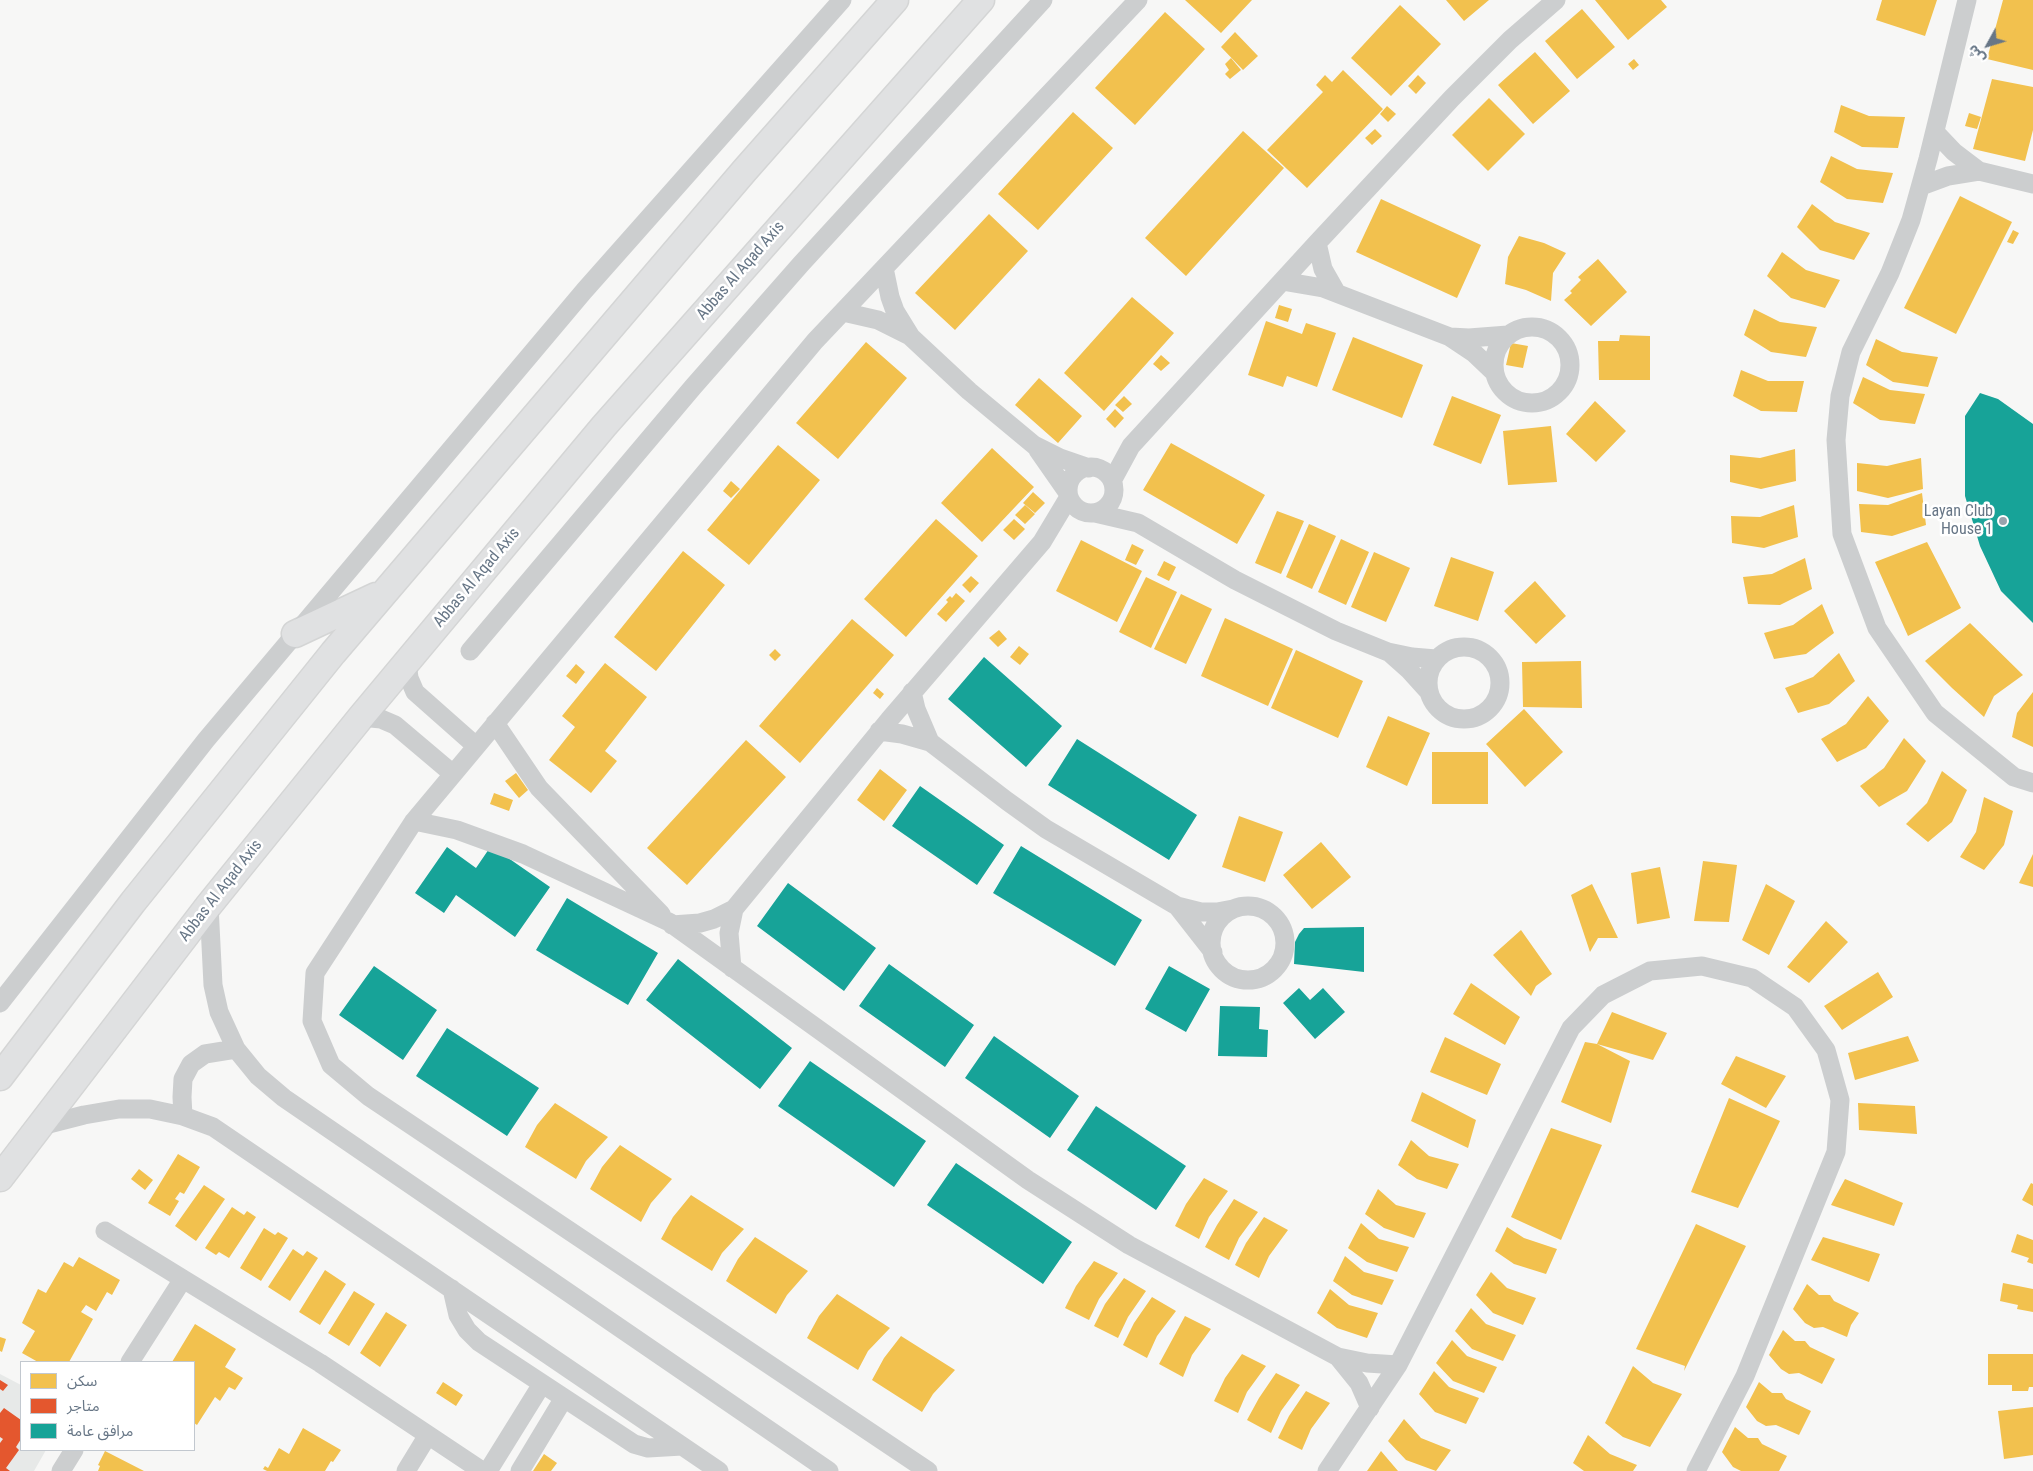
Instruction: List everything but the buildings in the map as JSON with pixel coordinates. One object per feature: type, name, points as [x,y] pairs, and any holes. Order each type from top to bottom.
[{"type":"main road","points":[[0,1077],[133,902],[333,653],[745,170],[895,0]]},
{"type":"main road","name":"Abbas Al Aqad Axis","points":[[0,1178],[37,1127],[209,905],[361,717],[604,426],[982,0]]},
{"type":"main road","points":[[296,634],[384,593]]},
{"type":"street","points":[[0,1004],[206,740],[584,291],[842,0]]},
{"type":"street","points":[[470,651],[725,350],[1043,0]]},
{"type":"street","points":[[928,1471],[368,1096],[331,1065],[312,1021],[314,973],[414,821],[808,349],[1138,0]]},
{"type":"street","points":[[1042,542],[1093,513],[1104,509],[1110,503],[1113,494],[1112,483],[1131,446],[1452,98],[1510,40],[1556,0]]},
{"type":"street","points":[[1966,0],[1935,132],[1911,220],[1890,273],[1851,352],[1840,396],[1836,440],[1842,534],[1877,628],[1935,713],[2014,777],[2033,783]]},
{"type":"street","points":[[1935,132],[1954,152],[1979,171]]},
{"type":"street","points":[[1920,186],[1948,176],[1979,171],[2033,184]]},
{"type":"street","points":[[1317,243],[1323,269],[1336,292]]},
{"type":"street","points":[[884,268],[892,304],[911,337]]},
{"type":"street","points":[[1282,281],[1310,284],[1336,292],[1450,337],[1474,353],[1495,373],[1503,389],[1512,397],[1523,402],[1535,403],[1557,394],[1565,385],[1570,374],[1571,362],[1568,350],[1562,340],[1553,332],[1542,327],[1530,326],[1518,329],[1508,335],[1500,344],[1495,355],[1495,373]]},
{"type":"street","points":[[842,312],[878,320],[911,337],[969,391],[1034,445],[1060,458],[1104,472],[1123,505],[1138,522],[1202,562],[1285,607],[1336,631],[1388,652],[1412,657],[1436,658]]},
{"type":"street","points":[[1450,337],[1469,338],[1508,335]]},
{"type":"street","points":[[1034,445],[1077,509],[1138,522]]},
{"type":"street","points":[[414,821],[457,830],[523,854],[670,923],[700,923],[724,915],[734,909],[879,731],[1042,542],[1069,495],[1069,484],[1073,476],[1080,470],[1091,468],[1131,446]]},
{"type":"street","points":[[1388,652],[1410,670],[1428,691],[1433,702],[1440,710],[1450,716],[1461,719],[1483,714],[1492,707],[1498,697],[1500,674],[1488,655],[1478,649],[1467,646],[1456,647],[1445,651],[1436,658],[1430,668],[1428,691]]},
{"type":"street","points":[[407,662],[409,678],[415,692],[476,746]]},
{"type":"street","points":[[912,692],[916,710],[930,742]]},
{"type":"street","points":[[361,717],[380,719],[395,725],[408,734],[453,774]]},
{"type":"street","points":[[495,723],[539,788],[670,923],[962,1134],[1078,1214],[1129,1245],[1338,1357],[1367,1363],[1398,1365]]},
{"type":"street","points":[[879,731],[902,734],[930,742],[991,790],[1046,828],[1177,906],[1201,912],[1217,912],[1245,907],[1256,907],[1267,912],[1276,919],[1282,929],[1285,940],[1284,952],[1280,962],[1263,978],[1252,980],[1240,979],[1229,975],[1220,968],[1212,952],[1177,906]]},
{"type":"street","points":[[209,905],[213,984],[220,1012],[236,1049],[258,1076],[284,1098],[829,1471]]},
{"type":"street","points":[[732,968],[729,933],[734,909]]},
{"type":"street","points":[[1212,952],[1212,935],[1216,924],[1234,909]]},
{"type":"street","points":[[1327,1471],[1398,1365],[1572,1028],[1603,995],[1650,972],[1702,966],[1752,978],[1796,1007],[1826,1050],[1840,1100],[1836,1152],[1745,1376],[1696,1471]]},
{"type":"street","points":[[184,1116],[183,1078],[192,1064],[206,1054],[236,1049]]},
{"type":"street","points":[[37,1127],[84,1115],[118,1110],[150,1109],[184,1116],[213,1127],[719,1471]]},
{"type":"street","points":[[105,1231],[320,1363],[482,1471]]},
{"type":"street","points":[[131,1361],[183,1279]]},
{"type":"street","points":[[452,1289],[458,1316],[467,1330],[479,1342],[634,1444],[648,1448],[682,1446]]},
{"type":"street","points":[[1338,1357],[1359,1383],[1370,1408]]},
{"type":"street","points":[[488,1471],[542,1384]]},
{"type":"street","points":[[520,1471],[564,1398]]},
{"type":"street","points":[[406,1471],[428,1435]]},
{"type":"street","points":[[61,1471],[73,1451]]},
{"type":"shaded area","points":[[0,1374],[20,1384],[20,1451],[45,1451],[34,1471],[0,1471]]},
{"type":"place","name":"Layan Club House 1","points":[[2003,521]]}]
